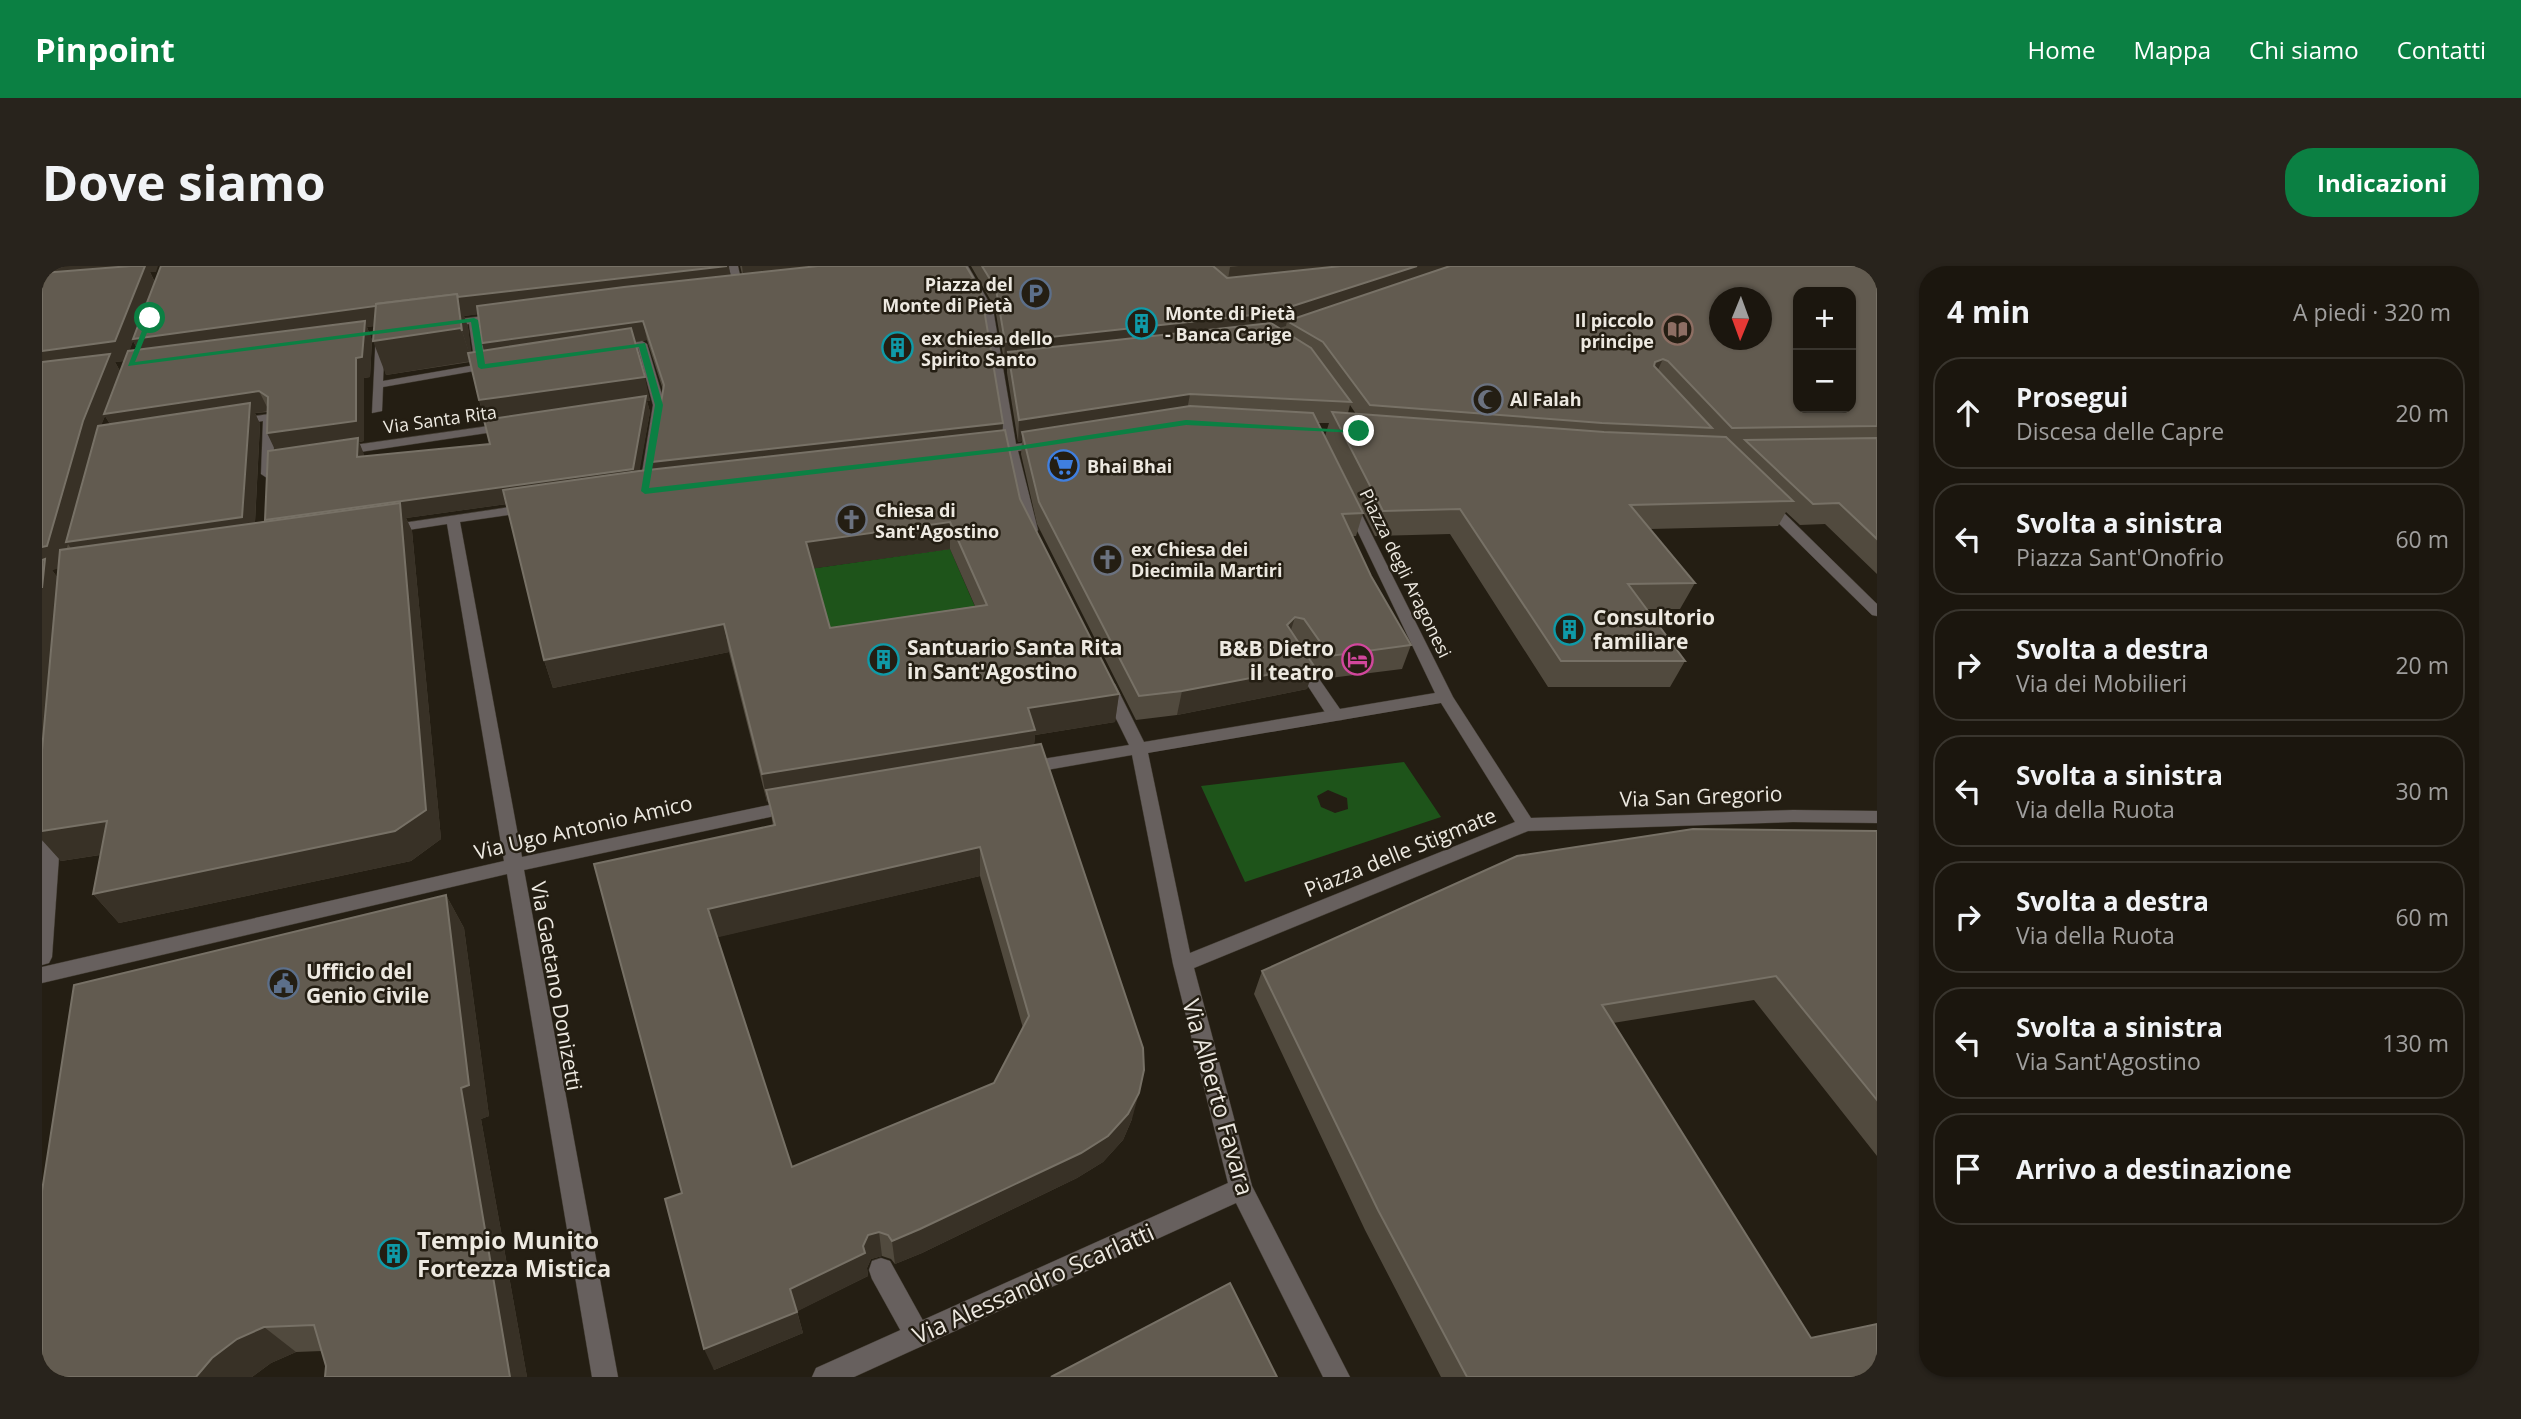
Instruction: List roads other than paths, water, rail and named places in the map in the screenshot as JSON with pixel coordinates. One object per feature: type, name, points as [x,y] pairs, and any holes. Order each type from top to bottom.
[{"type":"street","points":[[733,266],[740,287]]},
{"type":"street","points":[[963,266],[988,309],[1011,449],[1028,525],[1041,550]]},
{"type":"street","points":[[728,289],[754,286]]},
{"type":"street","points":[[434,325],[513,315]]},
{"type":"street","points":[[474,320],[481,367]]},
{"type":"street","points":[[368,333],[394,330]]},
{"type":"street","points":[[376,411],[381,331]]},
{"type":"street","points":[[602,350],[642,344],[659,405],[645,491]]},
{"type":"street","points":[[378,385],[508,363]]},
{"type":"street","points":[[999,368],[1013,367]]},
{"type":"street","points":[[645,407],[659,405]]},
{"type":"street","points":[[228,423],[269,417],[274,461],[266,486]]},
{"type":"street","name":"Via Santa Rita","points":[[321,454],[524,425]]},
{"type":"street","points":[[970,454],[1052,443]]},
{"type":"street","name":"Piazza degli Aragonesi","points":[[1343,489],[1445,697]]},
{"type":"street","points":[[1757,494],[1877,612]]},
{"type":"street","points":[[372,531],[549,505]]},
{"type":"street","name":"Via Gaetano Donizetti","points":[[453,520],[512,866],[605,1377]]},
{"type":"street","points":[[1290,647],[1336,716]]},
{"type":"street","points":[[1102,674],[1139,749],[1182,964]]},
{"type":"street","points":[[1005,771],[1445,697]]},
{"type":"street","name":"Piazza delle Stigmate","points":[[1182,964],[1526,825],[1445,697]]},
{"type":"street","name":"Via Ugo Antonio Amico","points":[[42,975],[512,866],[737,816],[817,802]]},
{"type":"street","points":[[42,957],[53,806]]},
{"type":"street","name":"Via San Gregorio","points":[[1526,825],[1793,816],[1877,817]]},
{"type":"street","name":"Via Alberto Favara","points":[[1182,964],[1241,1189],[1337,1377]]},
{"type":"street","name":"Via Alessandro Scarlatti","points":[[825,1377],[1241,1189]]},
{"type":"street","points":[[881,1270],[917,1335]]},
{"type":"place","name":"Piazza del Monte di Pietà","points":[[1036,294]]},
{"type":"place","name":"Monte di Pietà - Banca Carige","points":[[1142,323]]},
{"type":"place","name":"Il piccolo principe","points":[[1677,330]]},
{"type":"place","name":"ex chiesa dello Spirito Santo","points":[[898,348]]},
{"type":"place","name":"Al Falah","points":[[1487,399]]},
{"type":"place","name":"Bhai Bhai","points":[[1064,466]]},
{"type":"place","name":"Chiesa di Sant'Agostino","points":[[852,520]]},
{"type":"place","name":"ex Chiesa dei Diecimila Martiri","points":[[1108,559]]},
{"type":"place","name":"Consultorio familiare","points":[[1570,629]]},
{"type":"place","name":"Santuario Santa Rita in Sant'Agostino","points":[[884,659]]},
{"type":"place","name":"B&B Dietro il teatro","points":[[1357,660]]},
{"type":"place","name":"Ufficio del Genio Civile","points":[[283,983]]},
{"type":"place","name":"Tempio Munito Fortezza Mistica","points":[[394,1253]]}]
